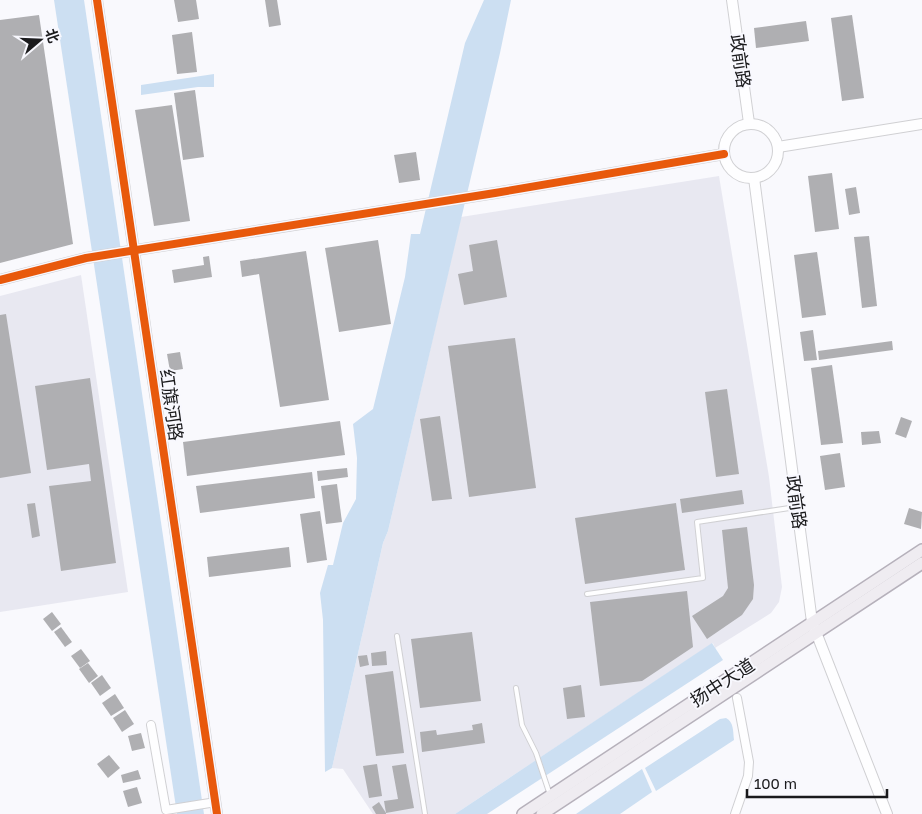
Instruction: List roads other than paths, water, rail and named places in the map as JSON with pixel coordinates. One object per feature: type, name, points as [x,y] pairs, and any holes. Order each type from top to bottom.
[{"type":"main road","name":"扬中大道","points":[[542,814],[814,628],[922,550]]},
{"type":"main road","name":"扬中大道","points":[[523,814],[814,628],[922,563]]},
{"type":"street","name":"红旗河路","points":[[97,0],[131,251],[217,814]]},
{"type":"street","name":"政前路","points":[[732,0],[749,123]]},
{"type":"street","points":[[749,123],[759,124],[769,130],[775,138],[778,148],[777,158],[772,168],[764,175],[754,178],[743,177],[734,172],[727,164],[724,154],[724,143],[730,133],[738,126],[749,123]]},
{"type":"street","points":[[778,148],[922,124]]},
{"type":"street","points":[[0,280],[86,258],[495,193],[724,154]]},
{"type":"street","name":"政前路","points":[[754,178],[814,628],[887,814]]},
{"type":"street","points":[[734,814],[748,776],[737,698]]},
{"type":"street","points":[[151,726],[166,810],[216,802]]},
{"type":"lane","points":[[588,594],[703,578],[697,522],[797,507]]},
{"type":"lane","points":[[397,636],[425,814]]},
{"type":"lane","points":[[516,688],[522,725],[536,753],[550,796]]},
{"type":"water","points":[[54,0],[84,0],[204,814],[177,814]]},
{"type":"water","points":[[484,0],[511,0],[332,768],[325,772],[323,620],[320,593],[328,565],[333,565],[343,523],[356,499],[357,458],[353,424],[373,409],[405,277],[411,234],[420,234],[465,43]]},
{"type":"water","points":[[214,74],[214,87],[198,87],[141,95],[141,85]]},
{"type":"water","points":[[712,643],[723,660],[487,814],[455,814]]},
{"type":"water","points":[[726,718],[732,725],[734,740],[656,791],[645,768],[720,719]]},
{"type":"water","points":[[642,769],[652,792],[620,814],[576,814]]}]
